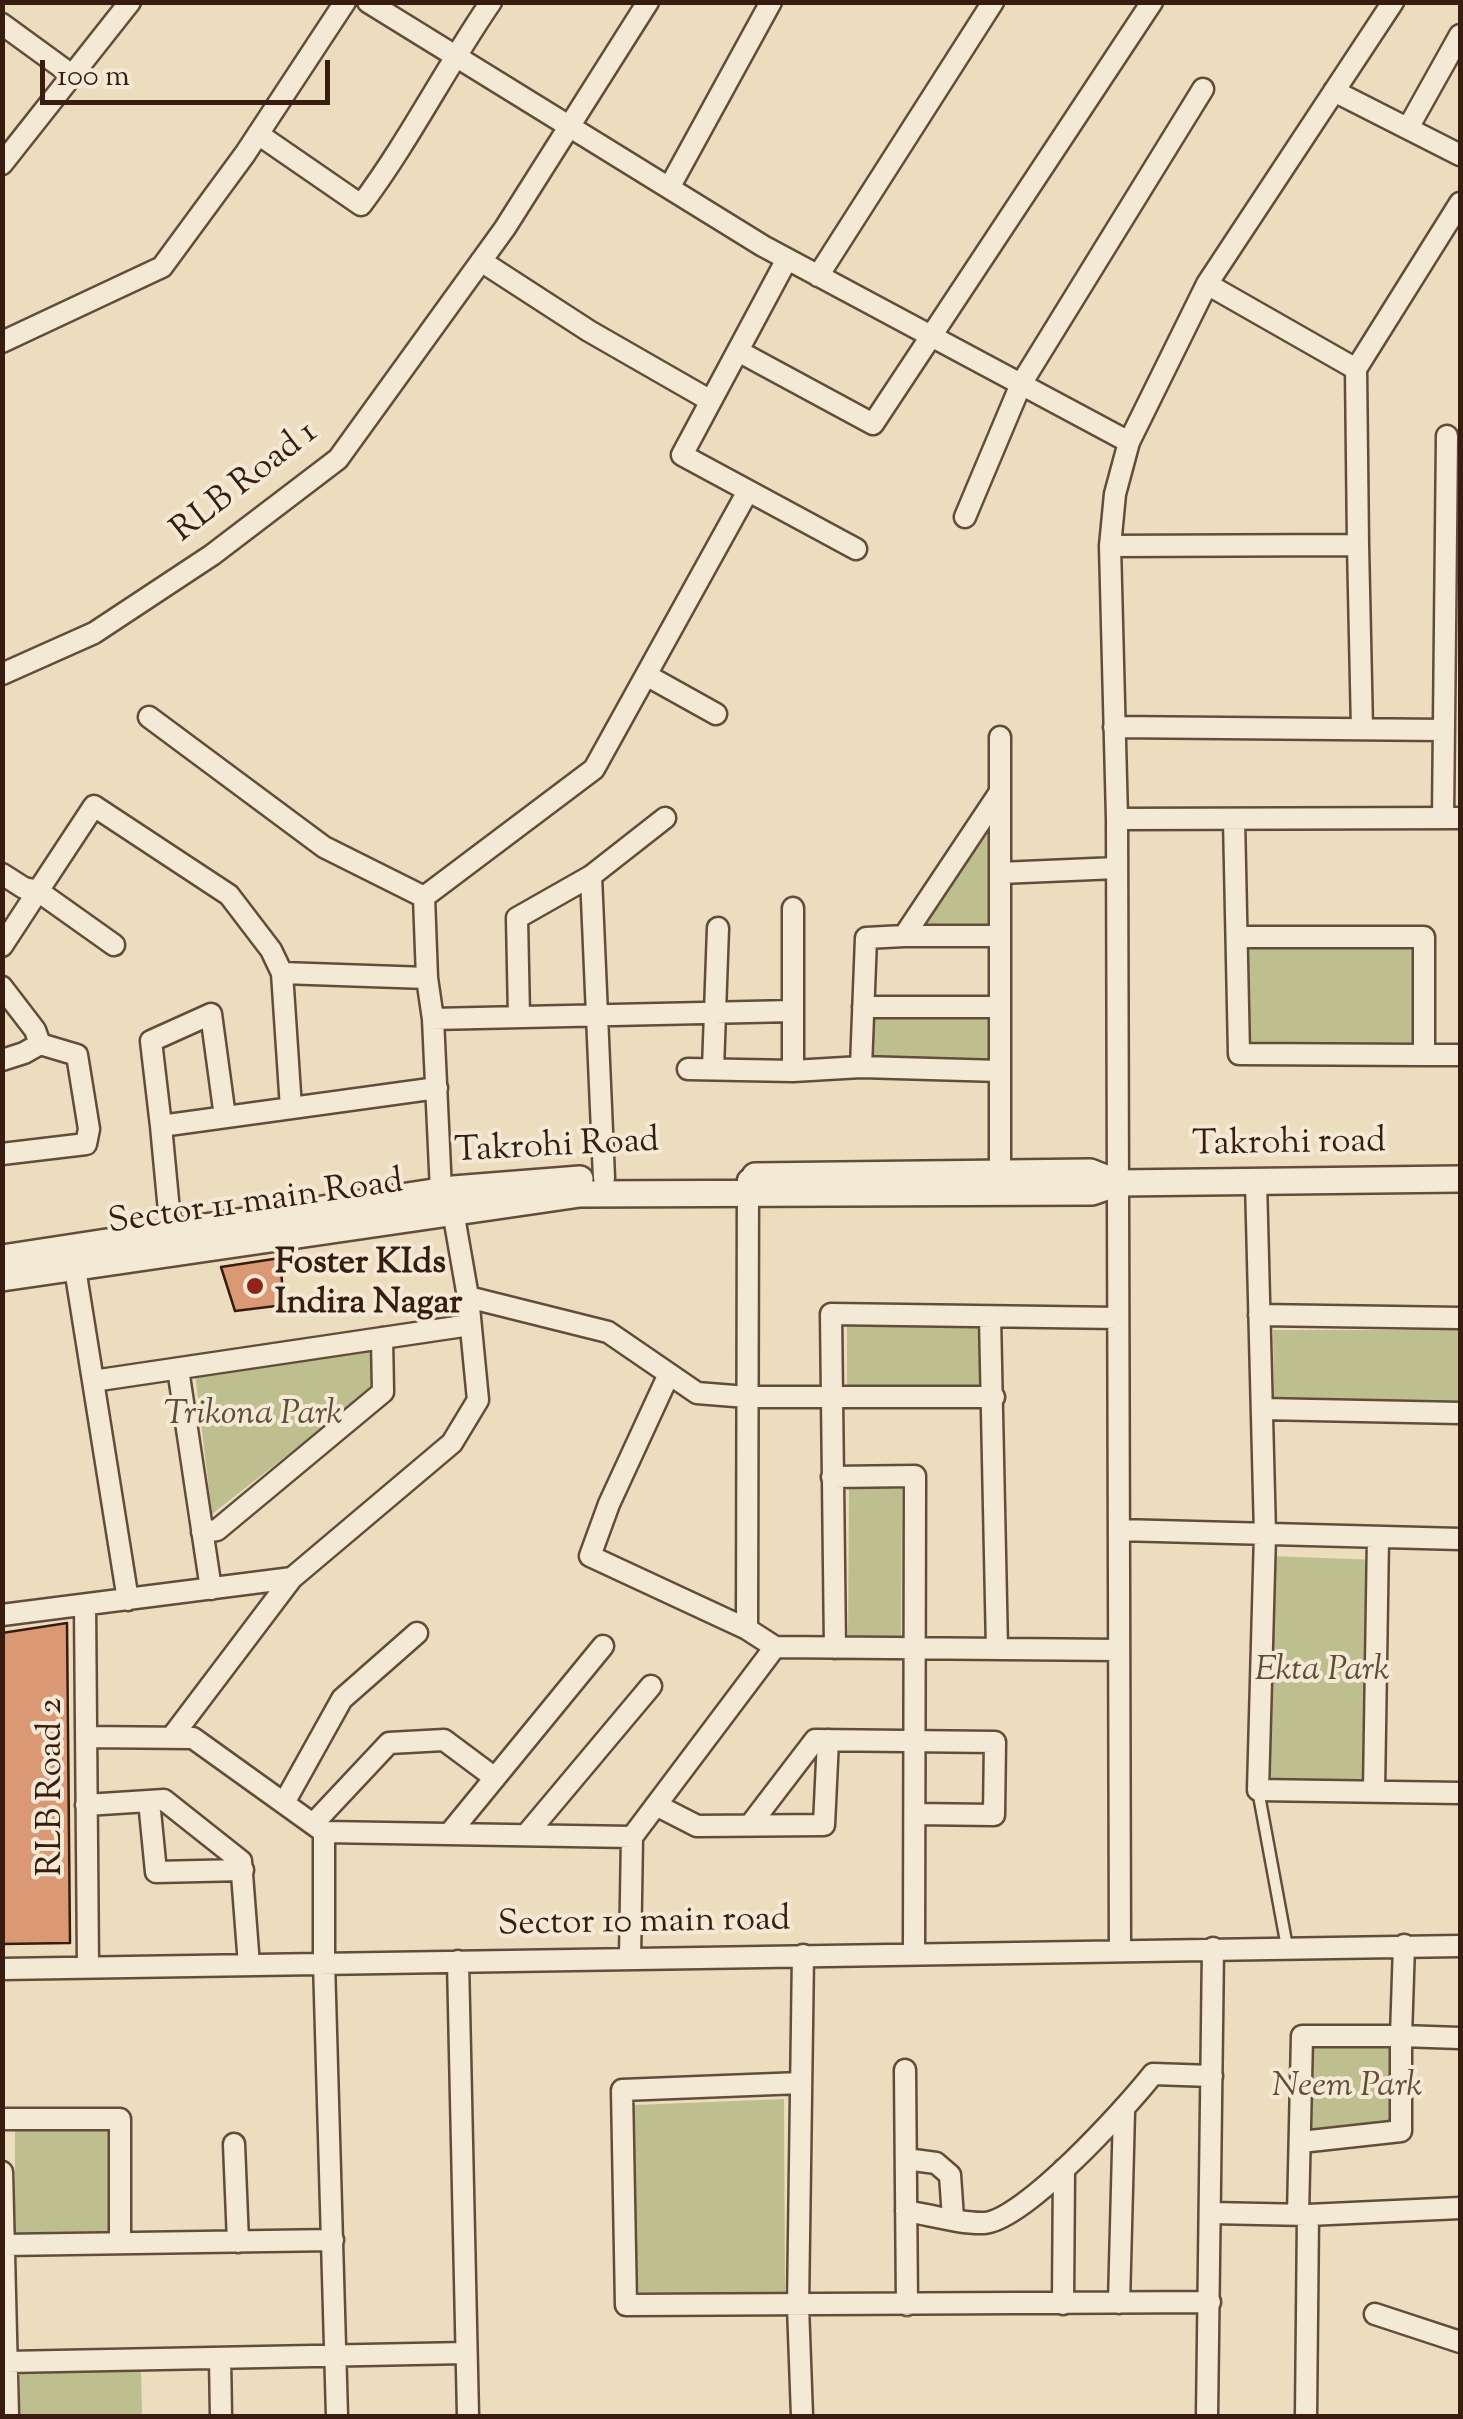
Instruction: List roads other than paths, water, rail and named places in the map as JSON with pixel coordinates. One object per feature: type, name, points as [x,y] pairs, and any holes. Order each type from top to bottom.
[{"type":"street","points":[[2,164],[130,2]]},
{"type":"street","points":[[2,342],[162,267],[258,134],[345,2]]},
{"type":"street","points":[[368,2],[787,259],[1129,442]]},
{"type":"street","points":[[258,134],[360,205],[397,158],[454,56],[491,2]]},
{"type":"street","name":"RLB Road 1","points":[[2,674],[94,634],[212,555],[338,459],[571,128],[648,2]]},
{"type":"street","points":[[669,188],[771,2]]},
{"type":"street","points":[[818,276],[993,2]]},
{"type":"street","points":[[738,351],[873,424],[1152,2]]},
{"type":"street","points":[[1120,1950],[1117,819],[1110,546],[1115,494],[1129,442],[1207,284],[1392,2]]},
{"type":"street","points":[[2,24],[72,76]]},
{"type":"street","points":[[1408,128],[1460,35]]},
{"type":"street","points":[[965,517],[1021,384],[1203,89]]},
{"type":"street","points":[[1334,91],[1460,155]]},
{"type":"street","points":[[1362,729],[1356,369],[1460,203]]},
{"type":"street","points":[[787,259],[682,455],[856,550]]},
{"type":"street","points":[[480,261],[589,331],[711,401]]},
{"type":"street","points":[[1207,284],[1356,369]]},
{"type":"street","points":[[1117,819],[1452,818],[1444,730],[1447,436]]},
{"type":"street","points":[[424,898],[594,770],[748,490]]},
{"type":"street","points":[[1110,546],[1358,545]]},
{"type":"street","points":[[646,674],[716,714]]},
{"type":"street","points":[[148,717],[324,847],[424,898]]},
{"type":"street","points":[[1114,728],[1444,730]]},
{"type":"street","points":[[1000,737],[1000,1173]]},
{"type":"street","points":[[904,936],[1000,792]]},
{"type":"street","points":[[2,946],[94,806],[229,895],[271,950],[282,973],[291,1108]]},
{"type":"street","points":[[519,1017],[517,918],[591,876],[665,818]]},
{"type":"street","points":[[1234,818],[1239,1054],[1460,1055]]},
{"type":"street","points":[[1000,873],[1117,868]]},
{"type":"street","points":[[2,874],[38,891],[114,945]]},
{"type":"street","points":[[591,876],[604,1178]]},
{"type":"street","points":[[171,1738],[292,1578],[452,1443],[478,1400],[468,1296],[447,1201],[433,1019],[426,978],[424,898]]},
{"type":"street","points":[[793,908],[793,1070]]},
{"type":"street","points":[[713,1069],[718,928]]},
{"type":"street","points":[[861,1067],[866,938],[1000,936]]},
{"type":"street","points":[[1237,937],[1424,937],[1424,1055]]},
{"type":"street","points":[[282,973],[426,978]]},
{"type":"street","points":[[2,987],[35,1030],[40,1044]]},
{"type":"street","points":[[863,1007],[1000,1007]]},
{"type":"street","points":[[433,1019],[793,1010]]},
{"type":"street","points":[[171,1232],[151,1041],[212,1014],[225,1117]]},
{"type":"street","points":[[2,1060],[40,1044],[77,1054],[89,1129],[86,1144],[2,1154]]},
{"type":"street","points":[[688,1068],[1000,1071]]},
{"type":"street","points":[[162,1126],[436,1088]]},
{"type":"street","name":"Takrohi Road","points":[[2,1258],[73,1257],[171,1232],[447,1201],[604,1178],[748,1185],[1090,1172],[1118,1183]]},
{"type":"street","name":"Takrohi road","points":[[1118,1183],[1460,1179]]},
{"type":"street","points":[[1256,1182],[1265,1534],[1258,1790],[1460,1792]]},
{"type":"street","name":"Sector 11 main Road","points":[[2,1278],[73,1257],[447,1201],[748,1185],[1092,1192],[1118,1183]]},
{"type":"street","points":[[747,1628],[748,1185]]},
{"type":"street","points":[[73,1257],[128,1600]]},
{"type":"street","points":[[468,1296],[580,1328],[608,1332],[697,1393],[747,1397],[994,1396]]},
{"type":"street","points":[[835,1648],[831,1314],[1118,1318]]},
{"type":"street","points":[[1260,1315],[1460,1318]]},
{"type":"street","points":[[990,1317],[997,1649]]},
{"type":"street","points":[[93,1382],[470,1325]]},
{"type":"street","points":[[202,1532],[217,1530],[383,1392],[382,1338]]},
{"type":"street","points":[[178,1368],[210,1589]]},
{"type":"street","points":[[669,1374],[609,1504],[590,1556],[747,1628],[776,1647],[1119,1650]]},
{"type":"street","points":[[1262,1410],[1460,1413]]},
{"type":"street","points":[[832,1477],[915,1476],[914,1953]]},
{"type":"street","points":[[1119,1530],[1460,1539]]},
{"type":"street","points":[[1374,1791],[1378,1537]]},
{"type":"street","points":[[2,1615],[292,1578]]},
{"type":"street","name":"RLB Road 2","points":[[85,1605],[88,1967]]},
{"type":"street","points":[[284,1804],[342,1698],[417,1633]]},
{"type":"street","points":[[449,1834],[603,1646]]},
{"type":"street","points":[[630,1958],[632,1837],[776,1647]]},
{"type":"street","points":[[526,1836],[651,1686]]},
{"type":"street","points":[[86,1738],[193,1738],[319,1828],[632,1837]]},
{"type":"street","points":[[337,2416],[319,1828],[389,1742],[444,1740],[495,1778]]},
{"type":"street","points":[[750,1825],[815,1740],[994,1742],[994,1815],[915,1814]]},
{"type":"street","points":[[656,1806],[697,1826],[824,1825],[828,1740]]},
{"type":"street","points":[[86,1805],[164,1800],[241,1861],[248,1964]]},
{"type":"street","points":[[148,1801],[156,1872],[243,1870]]},
{"type":"street","points":[[1301,2142],[1401,2131],[1404,1946]]},
{"type":"street","name":"Sector 10 main road","points":[[2,1969],[1460,1946]]},
{"type":"street","points":[[1207,2416],[1214,1948]]},
{"type":"street","points":[[802,1955],[798,2306],[802,2416]]},
{"type":"street","points":[[458,1960],[468,2416]]},
{"type":"street","points":[[1306,2416],[1302,2036],[1460,2038]]},
{"type":"street","points":[[905,2070],[907,2305]]},
{"type":"street","points":[[906,2211],[987,2223],[1034,2196],[1124,2112],[1153,2074],[1212,2076]]},
{"type":"street","points":[[801,2083],[622,2090],[626,2305],[1210,2302]]},
{"type":"street","points":[[1120,2303],[1124,2112]]},
{"type":"street","points":[[2,2119],[120,2119],[120,2244]]},
{"type":"street","points":[[234,2144],[238,2242]]},
{"type":"street","points":[[906,2160],[936,2162],[950,2175],[954,2218]]},
{"type":"street","points":[[1063,2304],[1064,2169]]},
{"type":"street","points":[[2,2172],[8,2416]]},
{"type":"street","points":[[1211,2212],[1303,2215],[1460,2208]]},
{"type":"street","points":[[4,2245],[333,2240]]},
{"type":"street","points":[[1375,2314],[1460,2342]]},
{"type":"street","points":[[6,2362],[466,2353]]},
{"type":"street","points":[[220,2358],[221,2416]]},
{"type":"lane","points":[[1258,1790],[1287,1947]]},
{"type":"place","name":"Foster KIds Indira Nagar","points":[[255,1286]]},
{"type":"park label","name":"Trikona Park","points":[[253,1417]]},
{"type":"park label","name":"Ekta Park","points":[[1322,1673]]},
{"type":"park label","name":"Neem Park","points":[[1347,2089]]}]
